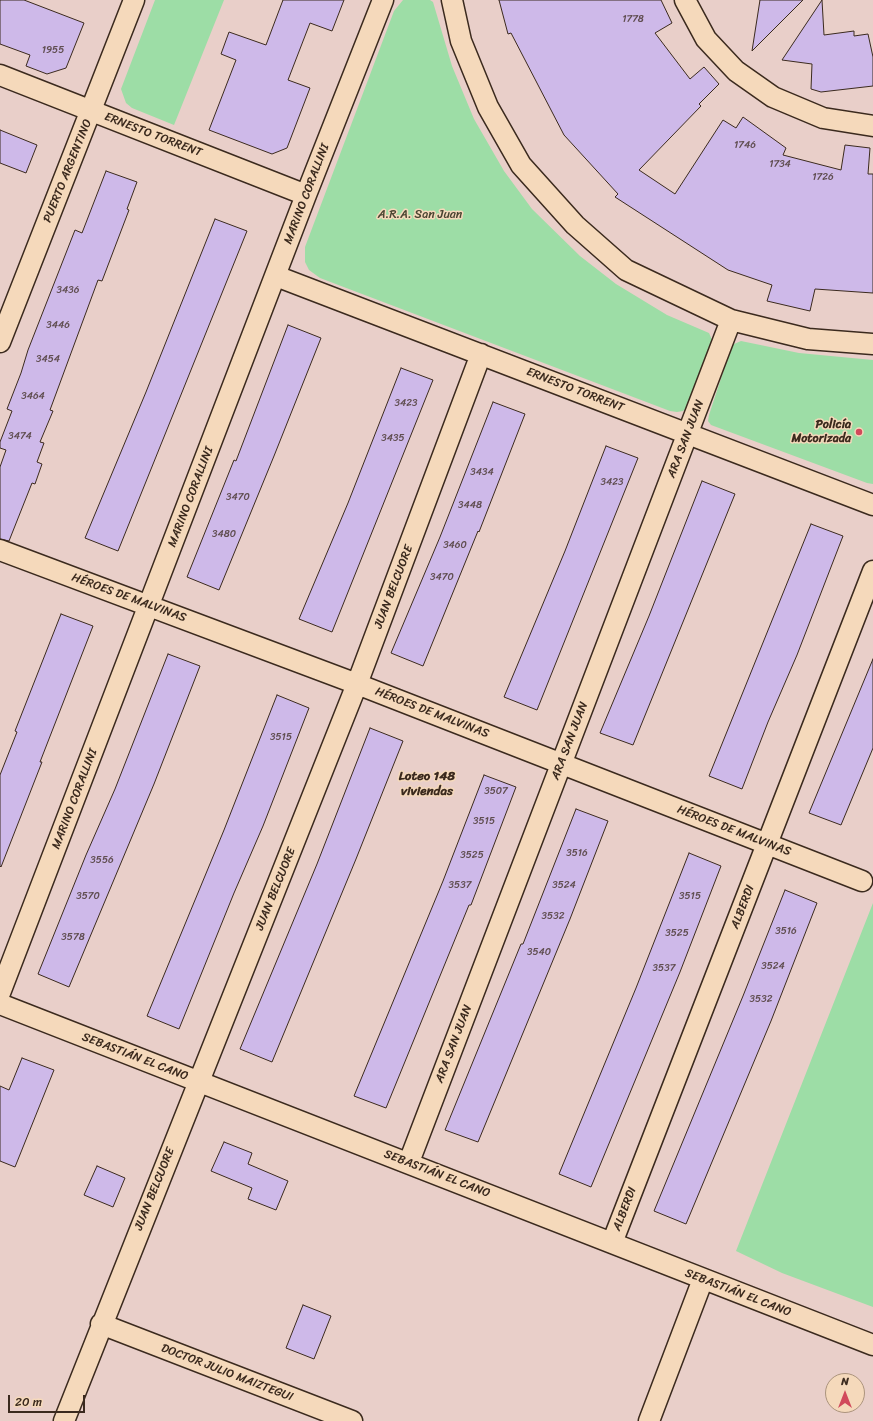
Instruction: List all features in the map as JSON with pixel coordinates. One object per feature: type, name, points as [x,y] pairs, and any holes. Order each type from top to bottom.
[{"type":"street","name":"PUERTO ARGENTINO","points":[[0,342],[134,0]]},
{"type":"street","name":"MARINO CORALLINI","points":[[0,993],[306,195],[383,0]]},
{"type":"street","points":[[452,0],[461,41],[488,107],[521,165],[575,225],[626,270],[731,320],[808,340],[873,344]]},
{"type":"street","points":[[685,0],[706,39],[736,71],[772,96],[823,118],[873,126]]},
{"type":"street","name":"ERNESTO TORRENT","points":[[0,75],[306,195]]},
{"type":"street","name":"ERNESTO TORRENT","points":[[276,276],[873,504]]},
{"type":"street","name":"ARA SAN JUAN","points":[[409,1162],[731,320]]},
{"type":"street","name":"JUAN BELCUORE","points":[[64,1421],[101,1324],[357,684],[481,354]]},
{"type":"street","name":"HÉROES DE MALVINAS","points":[[0,550],[150,605],[357,684],[862,881]]},
{"type":"street","name":"ALBERDI","points":[[612,1243],[873,571]]},
{"type":"street","name":"SEBASTIÁN EL CANO","points":[[0,1004],[409,1162],[873,1345]]},
{"type":"street","points":[[650,1421],[703,1279]]},
{"type":"street","name":"DOCTOR JULIO MAIZTEGUI","points":[[101,1324],[352,1421]]},
{"type":"green space","points":[[155,0],[224,0],[174,125],[132,108],[126,103],[121,89]]},
{"type":"green space","name":"A.R.A. San Juan","points":[[403,0],[430,0],[433,2],[452,66],[474,119],[504,171],[532,209],[580,256],[616,284],[667,315],[709,333],[713,342],[688,407],[683,411],[670,411],[320,278],[309,270],[305,262],[305,247],[394,11]]},
{"type":"green space","points":[[741,341],[799,353],[873,360],[873,484],[711,425],[708,421],[709,415],[732,345]]},
{"type":"green space","points":[[873,903],[873,1307],[782,1273],[736,1251]]},
{"type":"building","points":[[0,0],[24,0],[84,23],[66,68],[47,74],[26,66],[30,55],[0,44]]},
{"type":"building","points":[[283,0],[344,0],[332,31],[310,23],[288,80],[310,88],[287,148],[272,154],[209,130],[236,60],[221,54],[229,32],[266,45]]},
{"type":"building","points":[[499,0],[661,0],[672,23],[655,33],[690,79],[704,67],[719,84],[699,104],[701,106],[639,170],[675,194],[723,120],[736,128],[743,117],[786,148],[783,155],[841,170],[845,145],[870,148],[868,174],[873,174],[873,293],[815,289],[810,311],[767,301],[772,285],[728,270],[615,197],[618,194],[564,135],[511,33],[508,34]]},
{"type":"building","points":[[760,0],[803,0],[752,51]]},
{"type":"building","points":[[822,0],[824,35],[854,31],[854,36],[868,34],[873,57],[873,86],[821,92],[811,89],[812,64],[782,60]]},
{"type":"building","points":[[0,130],[37,145],[26,173],[0,163]]},
{"type":"building","points":[[106,171],[137,182],[127,209],[129,210],[102,281],[98,280],[50,410],[53,411],[40,442],[44,443],[37,462],[42,464],[35,484],[32,483],[9,541],[0,539],[0,467],[6,450],[0,448],[0,442],[12,411],[7,409],[28,350],[75,230],[82,233]]},
{"type":"building","points":[[215,219],[247,231],[118,551],[85,538],[146,392]]},
{"type":"building","points":[[288,325],[321,338],[219,590],[187,577],[234,460],[236,461]]},
{"type":"building","points":[[401,368],[433,380],[332,632],[299,619],[348,503]]},
{"type":"building","points":[[493,402],[525,414],[479,532],[478,531],[423,666],[391,653],[440,537]]},
{"type":"building","points":[[606,446],[638,458],[537,710],[504,697],[565,551]]},
{"type":"building","points":[[702,481],[735,494],[633,745],[600,733],[649,616]]},
{"type":"building","points":[[811,524],[843,536],[797,655],[768,722],[742,789],[709,776]]},
{"type":"building","points":[[61,614],[93,626],[1,867],[0,775],[17,732],[15,731]]},
{"type":"building","points":[[168,654],[200,666],[154,784],[69,987],[38,974],[86,855],[115,789]]},
{"type":"building","points":[[873,659],[873,748],[841,825],[809,813]]},
{"type":"building","points":[[277,695],[309,708],[263,826],[179,1029],[147,1016],[224,830]]},
{"type":"building","points":[[370,728],[403,741],[272,1062],[240,1049],[317,864]]},
{"type":"building","points":[[484,775],[516,787],[471,905],[469,905],[386,1108],[354,1096],[443,881]]},
{"type":"building","points":[[576,809],[608,821],[570,919],[478,1142],[445,1130],[521,944],[523,944]]},
{"type":"building","points":[[689,853],[721,866],[680,972],[591,1187],[559,1174],[636,988]]},
{"type":"building","points":[[785,890],[817,903],[771,1021],[686,1224],[654,1211]]},
{"type":"building","points":[[22,1058],[54,1070],[15,1167],[0,1161],[0,1086],[9,1090]]},
{"type":"building","points":[[224,1142],[252,1153],[248,1164],[288,1181],[276,1210],[248,1199],[252,1188],[211,1171]]},
{"type":"building","points":[[97,1166],[125,1178],[113,1207],[84,1195]]},
{"type":"building","points":[[303,1305],[331,1316],[314,1359],[286,1348]]},
{"type":"place","name":"Policía Motorizada","points":[[859,432]]},
{"type":"district","name":"Loteo 148 viviendas","points":[[427,784]]}]
